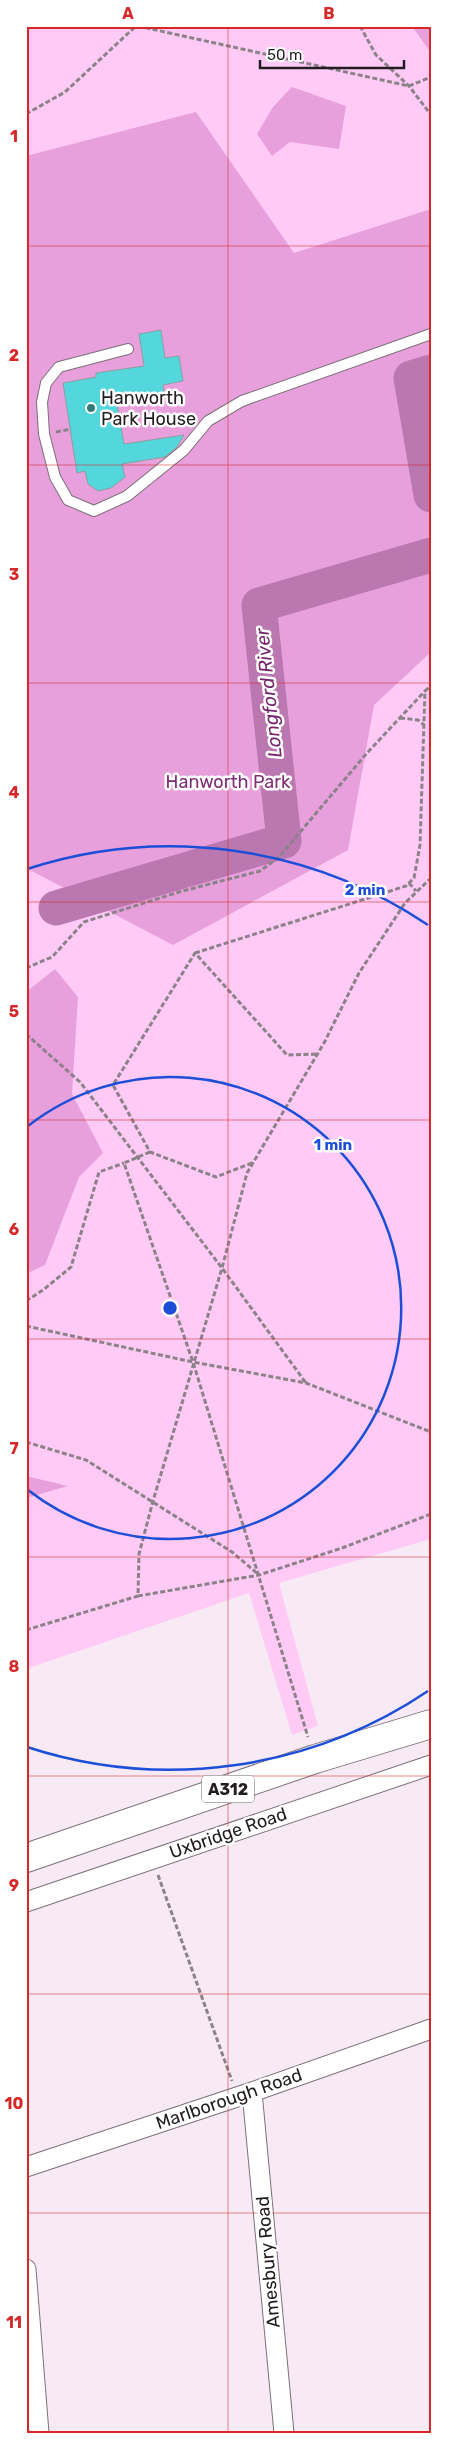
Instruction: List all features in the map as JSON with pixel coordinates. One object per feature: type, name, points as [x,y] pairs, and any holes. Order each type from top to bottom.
[{"type":"main road","name":"A312","points":[[26,1858],[315,1759],[431,1724]]},
{"type":"street","name":"Uxbridge Road","points":[[26,1902],[431,1765]]},
{"type":"street","name":"Marlborough Road","points":[[26,2167],[245,2094],[431,2029]]},
{"type":"street","name":"Amesbury Road","points":[[245,2094],[284,2433]]},
{"type":"street","points":[[26,2269],[38,2433]]},
{"type":"lane","points":[[128,349],[59,367],[46,383],[42,402],[44,434],[55,478],[68,500],[94,511],[127,496],[184,450],[208,421],[242,401],[431,334]]},
{"type":"path","points":[[26,114],[65,92],[137,26],[409,86],[431,77]]},
{"type":"path","points":[[360,26],[376,55],[409,86],[431,115]]},
{"type":"path","points":[[54,432],[71,429]]},
{"type":"path","points":[[26,968],[52,957],[84,922],[179,892],[260,871],[279,857],[321,805],[431,686]]},
{"type":"path","points":[[253,1163],[216,1177],[150,1152],[113,1085],[195,953],[406,886],[414,878],[420,846],[425,691]]},
{"type":"path","points":[[400,718],[418,720],[425,726]]},
{"type":"path","points":[[138,1596],[139,1554],[193,1362],[222,1268],[247,1173],[317,1054],[359,973],[416,891],[431,878]]},
{"type":"path","points":[[409,883],[416,891]]},
{"type":"path","points":[[195,953],[287,1055],[317,1054]]},
{"type":"path","points":[[26,1034],[80,1082],[222,1268],[306,1383]]},
{"type":"path","points":[[26,1301],[71,1267],[99,1172],[150,1152]]},
{"type":"path","points":[[124,1163],[193,1362],[315,1759]]},
{"type":"path","points":[[26,1326],[193,1362],[306,1383],[431,1432]]},
{"type":"path","points":[[26,1442],[86,1460],[232,1552],[258,1575]]},
{"type":"path","points":[[26,1630],[138,1596],[258,1575],[342,1548],[431,1514]]},
{"type":"path","points":[[152,1858],[245,2094]]},
{"type":"green space","name":"Hanworth Park","points":[[26,26],[431,26],[431,1539],[279,1583],[318,1726],[292,1735],[249,1593],[26,1669]]},
{"type":"green space","points":[[412,26],[431,26],[431,53]]},
{"type":"green space","points":[[292,87],[346,106],[339,149],[290,142],[272,156],[257,134],[273,107]]},
{"type":"green space","name":"Hanworth Park House","points":[[196,112],[294,253],[431,209],[431,652],[374,705],[348,850],[173,945],[26,868],[26,156]]},
{"type":"green space","points":[[55,969],[78,997],[72,1094],[103,1153],[79,1177],[45,1265],[26,1274],[26,992]]},
{"type":"green space","points":[[26,1476],[68,1486],[26,1498]]},
{"type":"building","name":"Hanworth Park House","points":[[161,330],[165,358],[179,356],[183,381],[163,385],[165,398],[117,404],[124,444],[184,435],[177,447],[165,457],[122,464],[125,477],[111,488],[98,491],[88,484],[85,471],[77,473],[63,383],[96,377],[96,373],[144,366],[139,334]]},
{"type":"waterway","name":"Longford River","points":[[431,372],[411,378],[431,495]]},
{"type":"waterway","name":"Longford River","points":[[56,908],[284,841],[259,605],[431,555]]},
{"type":"place","name":"Hanworth Park House","points":[[91,408]]}]
